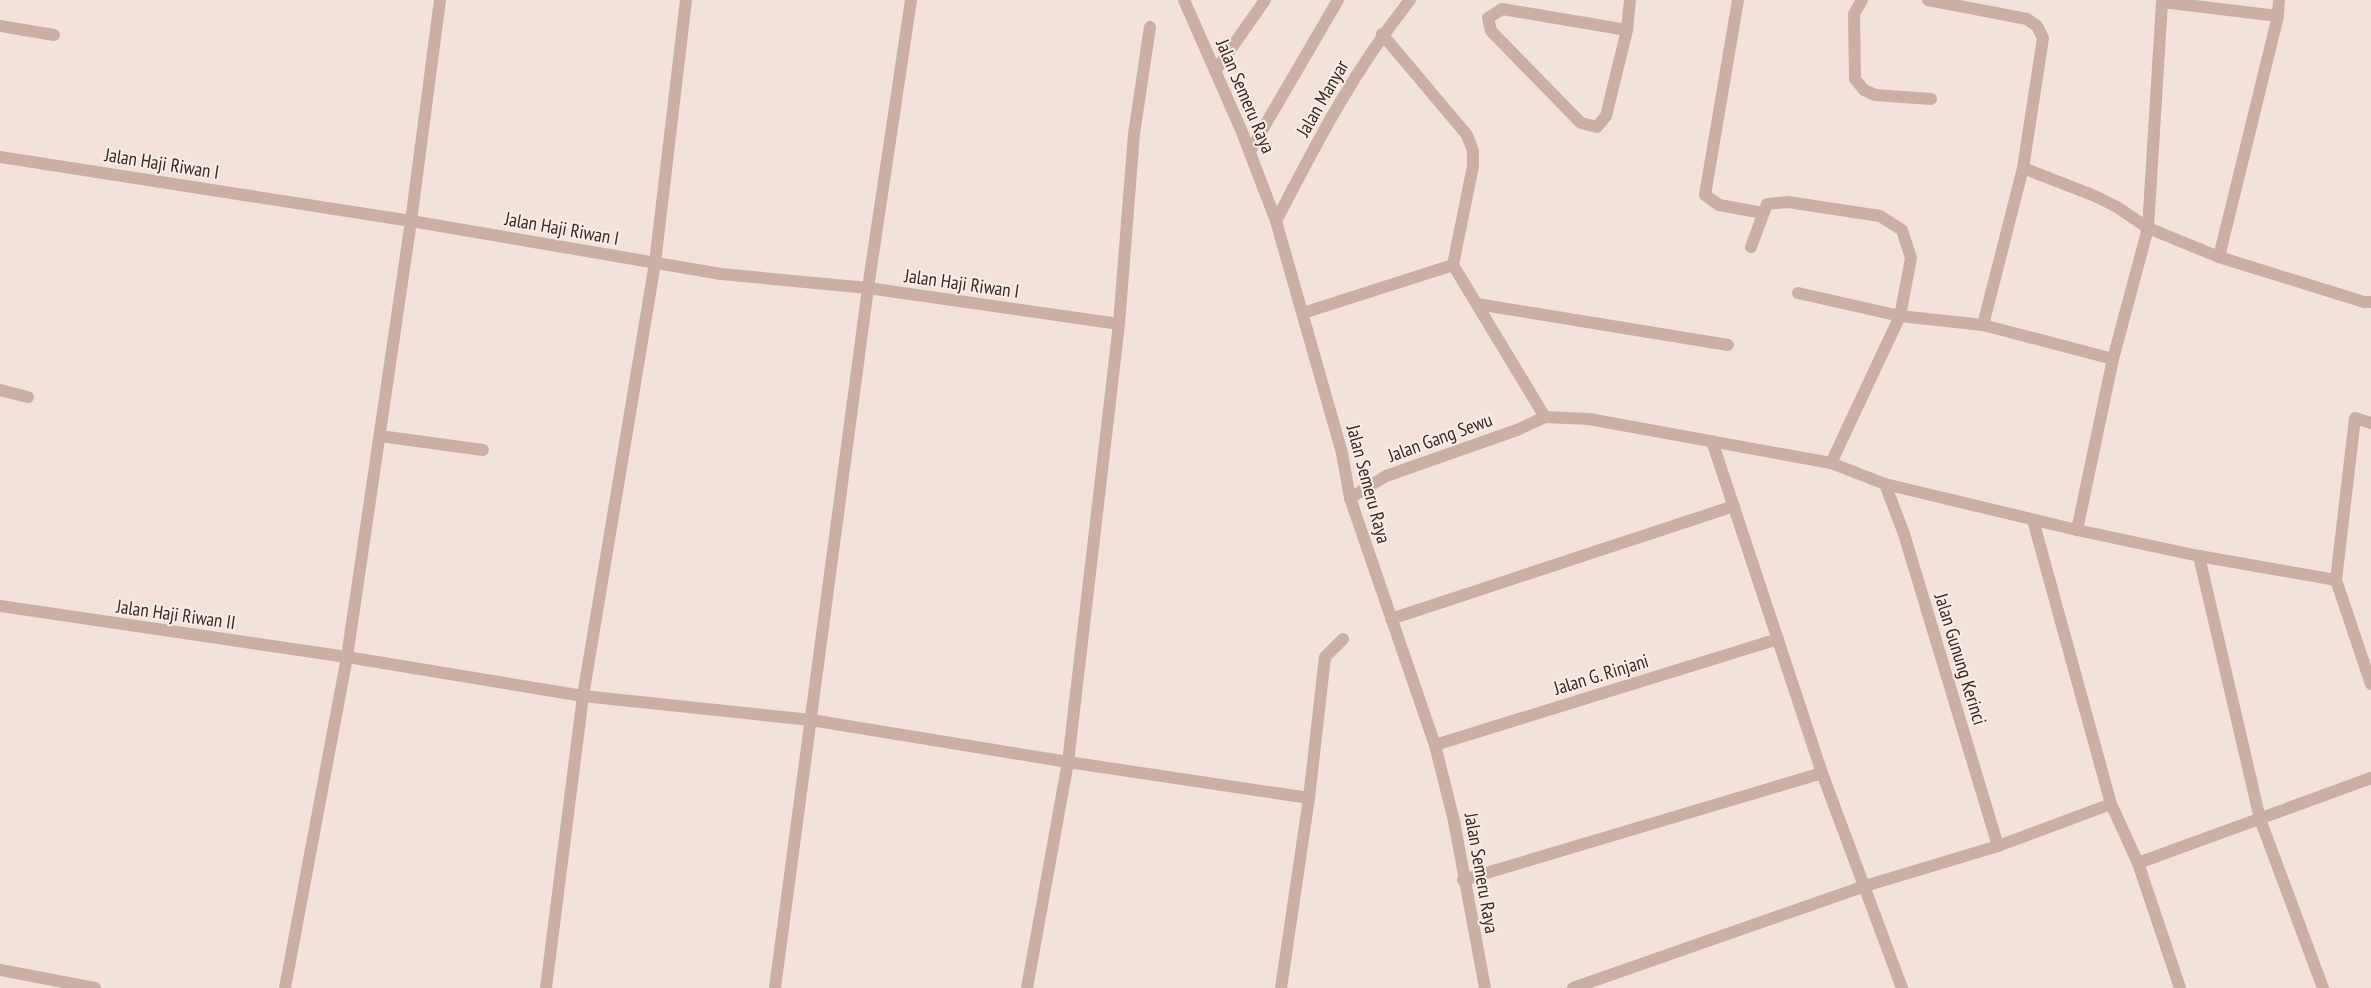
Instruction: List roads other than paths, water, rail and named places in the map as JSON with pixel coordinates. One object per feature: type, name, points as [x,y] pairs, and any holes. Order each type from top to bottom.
[{"type":"street","points":[[285,988],[347,657],[411,221],[440,0]]},
{"type":"street","points":[[546,988],[583,696],[655,263],[686,0]]},
{"type":"street","points":[[774,988],[868,288],[911,0]]},
{"type":"street","name":"Jalan Semeru Raya","points":[[1184,0],[1250,151],[1276,221],[1342,453],[1350,498],[1435,745],[1454,821],[1463,880],[1485,988]]},
{"type":"street","points":[[1216,70],[1265,0]]},
{"type":"street","points":[[1250,151],[1338,0]]},
{"type":"street","name":"Jalan Manyar","points":[[1276,221],[1334,108],[1382,34],[1410,0]]},
{"type":"street","points":[[1627,30],[1502,9],[1488,18],[1491,31],[1581,123],[1597,126],[1606,116],[1627,30],[1630,0]]},
{"type":"street","points":[[1738,0],[1705,195],[1719,205],[1763,213]]},
{"type":"street","points":[[1862,0],[1854,14],[1855,78],[1864,90],[1875,95],[1930,99]]},
{"type":"street","points":[[1928,0],[2027,19],[2037,26],[2044,38],[2023,168],[1983,325]]},
{"type":"street","points":[[2219,257],[2278,16],[2279,0]]},
{"type":"street","points":[[2077,530],[2113,359],[2148,228],[2162,1],[2278,16]]},
{"type":"street","points":[[0,26],[54,35]]},
{"type":"street","points":[[1027,988],[1068,762],[1118,324],[1134,134],[1150,27]]},
{"type":"street","points":[[1382,34],[1467,135],[1473,151],[1473,166],[1453,265],[1546,417],[1589,419],[1831,463],[1885,484],[2033,520],[2199,556],[2336,580]]},
{"type":"street","name":"Jalan Haji Riwan I","points":[[0,157],[411,221],[721,274],[868,288],[1118,324]]},
{"type":"street","points":[[2023,168],[2102,200],[2148,228],[2219,257],[2364,302],[2371,302]]},
{"type":"street","points":[[1751,247],[1767,204],[1788,202],[1880,216],[1902,230],[1911,258],[1900,316],[1831,463]]},
{"type":"street","points":[[1303,313],[1453,265]]},
{"type":"street","points":[[1798,294],[1900,316],[1983,325],[2113,359]]},
{"type":"street","points":[[1477,304],[1728,345]]},
{"type":"street","points":[[0,390],[28,397]]},
{"type":"street","name":"Jalan Gang Sewu","points":[[1350,498],[1386,476],[1516,430],[1546,417]]},
{"type":"street","points":[[2371,423],[2355,418],[2336,580],[2371,684]]},
{"type":"street","points":[[380,436],[483,450]]},
{"type":"street","points":[[1712,441],[1822,773],[1902,988]]},
{"type":"street","name":"Jalan Gunung Kerinci","points":[[1885,484],[1904,534],[1998,846]]},
{"type":"street","points":[[1391,619],[1734,506]]},
{"type":"street","points":[[2033,520],[2111,804],[2138,863],[2180,988]]},
{"type":"street","points":[[2199,556],[2260,819],[2323,988]]},
{"type":"street","name":"Jalan Haji Riwan II","points":[[0,606],[347,657],[583,696],[811,720],[1068,762],[1309,798]]},
{"type":"street","points":[[1281,988],[1309,798],[1325,657],[1343,639]]},
{"type":"street","name":"Jalan G. Rinjani","points":[[1435,745],[1778,639]]},
{"type":"street","points":[[1463,880],[1822,773]]},
{"type":"street","points":[[2138,863],[2371,778]]},
{"type":"street","points":[[1573,988],[1864,886],[1998,846],[2111,804]]},
{"type":"street","points":[[0,970],[95,988]]}]
